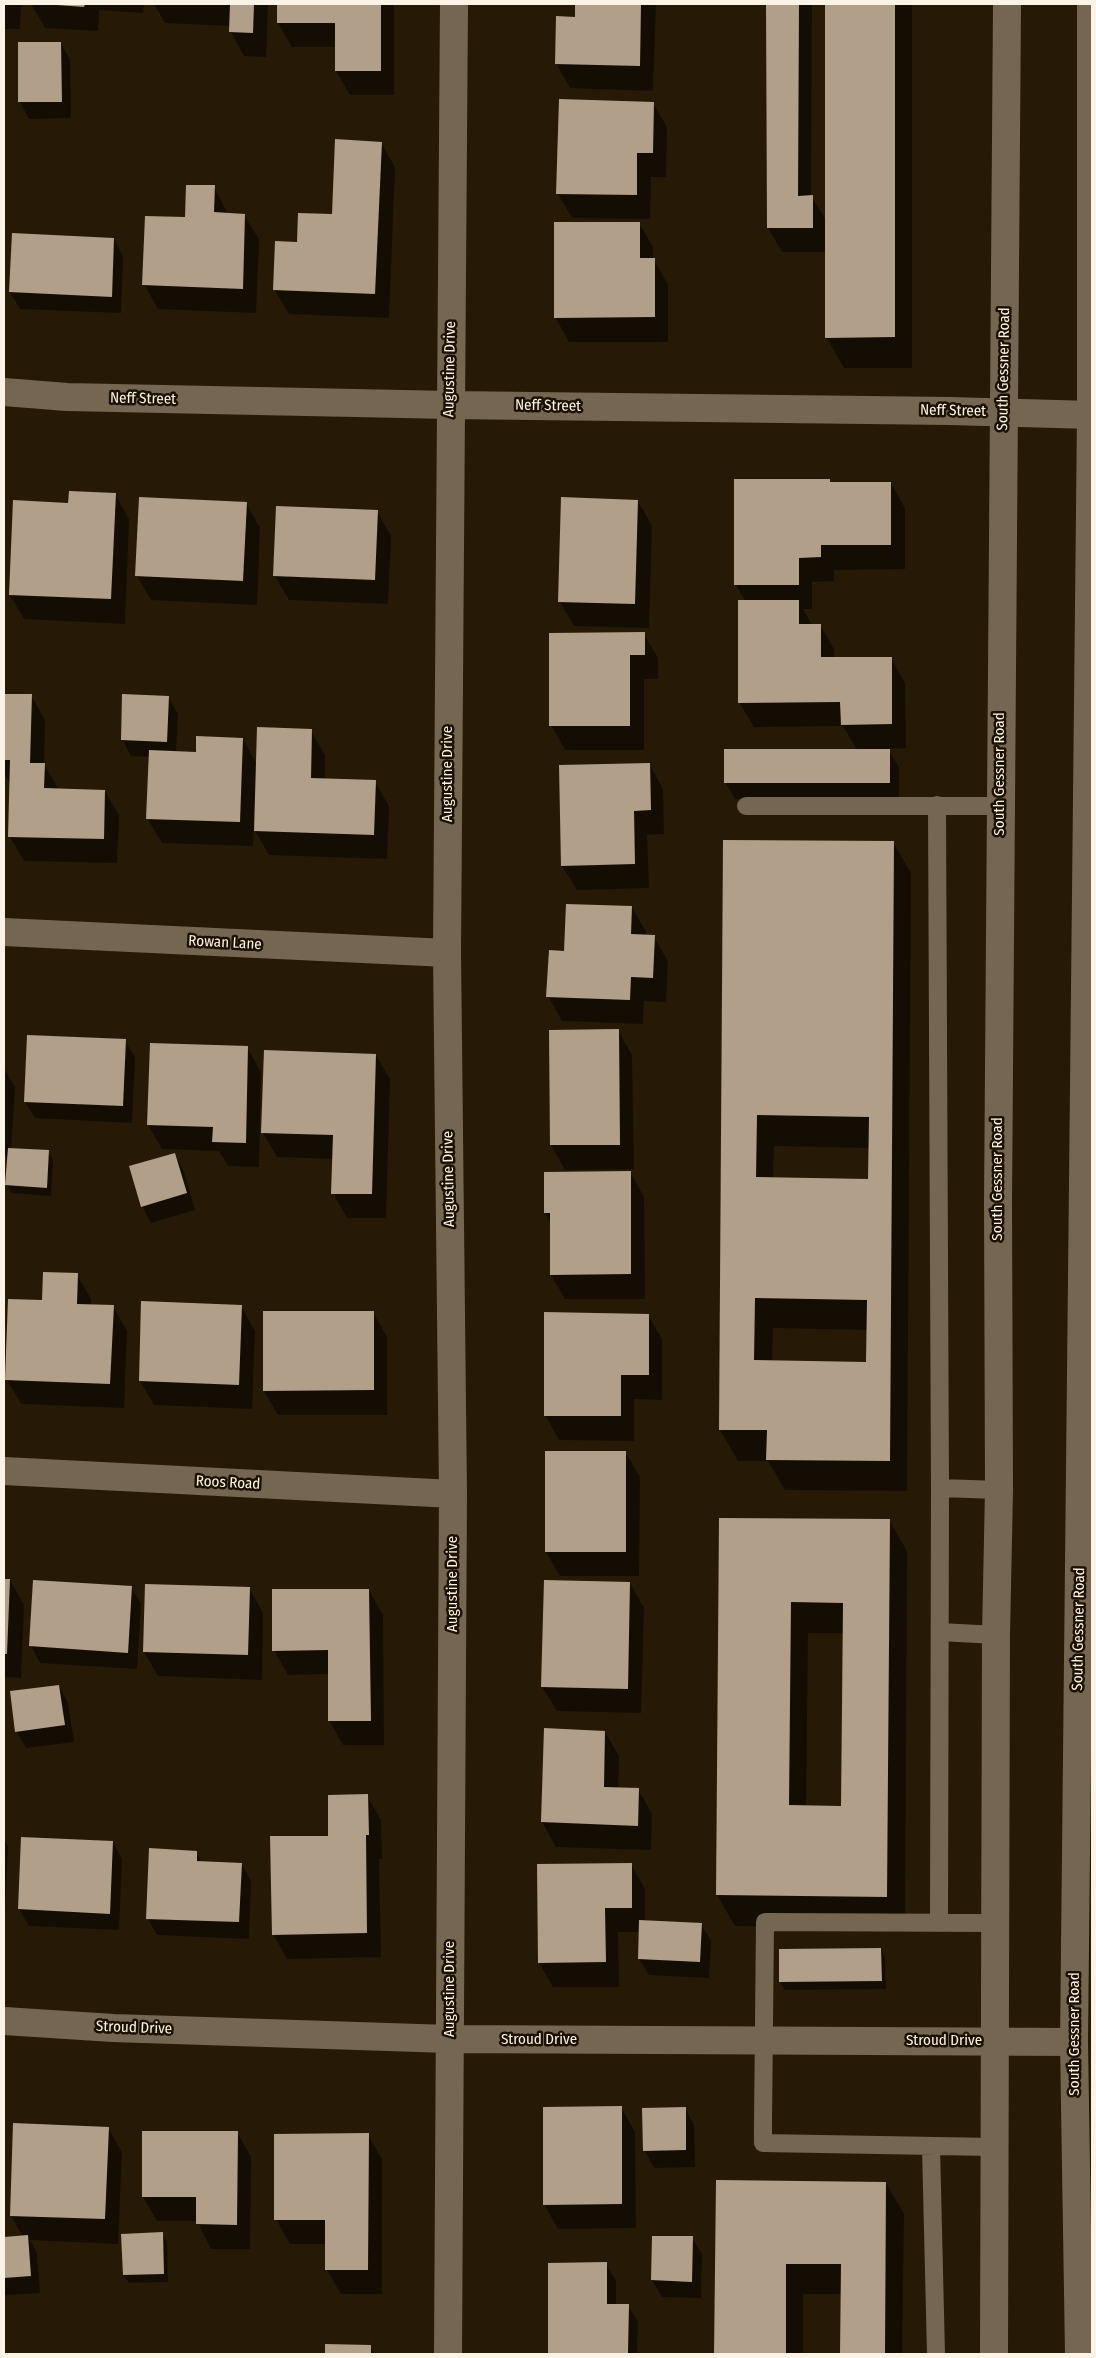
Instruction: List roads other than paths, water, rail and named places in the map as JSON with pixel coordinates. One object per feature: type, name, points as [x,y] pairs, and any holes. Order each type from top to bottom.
[{"type":"street","name":"Augustine Drive","points":[[448,2354],[453,1494],[446,953],[454,4]]},
{"type":"street","name":"South Gessner Road","points":[[994,2354],[996,1635],[999,1490],[1000,806],[1007,4]]},
{"type":"street","name":"South Gessner Road","points":[[1079,2354],[1074,2042],[1092,414],[1091,4]]},
{"type":"street","name":"Neff Street","points":[[4,392],[67,397],[450,405],[1092,414]]},
{"type":"street","name":"Rowan Lane","points":[[4,932],[446,953]]},
{"type":"street","name":"Roos Road","points":[[4,1470],[453,1494]]},
{"type":"street","name":"Stroud Drive","points":[[4,2021],[113,2028],[449,2039],[1074,2042]]},
{"type":"lane","points":[[937,805],[940,1488],[939,1922]]},
{"type":"lane","points":[[746,806],[1000,806]]},
{"type":"lane","points":[[940,1488],[999,1490]]},
{"type":"lane","points":[[940,1632],[996,1635]]},
{"type":"lane","points":[[994,2148],[763,2143],[763,2041],[765,1922],[995,1923]]},
{"type":"lane","points":[[931,2147],[936,2354]]}]
